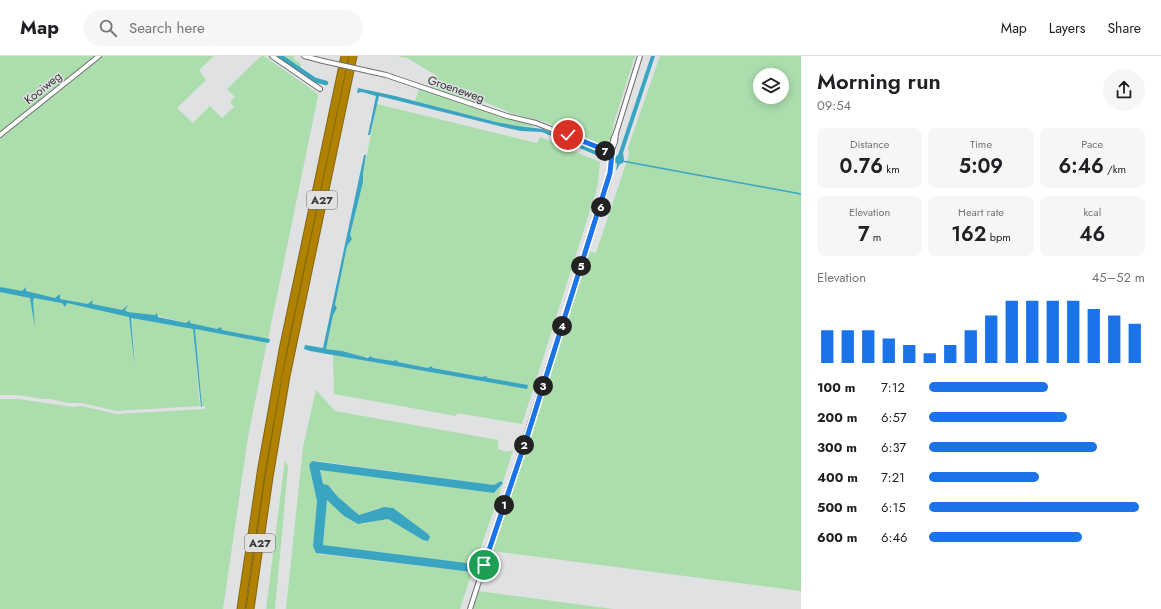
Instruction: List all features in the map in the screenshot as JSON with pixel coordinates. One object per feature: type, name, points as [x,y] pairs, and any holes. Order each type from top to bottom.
[{"type":"highway","name":"A27","points":[[241,609],[262,467],[283,350],[345,56]]},
{"type":"highway","name":"A27","points":[[250,609],[269,477],[287,368],[353,56]]},
{"type":"street","name":"Kooiweg","points":[[0,136],[99,56]]},
{"type":"street","points":[[272,56],[320,89]]},
{"type":"street","name":"Groeneweg","points":[[304,56],[386,75],[480,108],[536,123],[600,147],[612,154]]},
{"type":"street","points":[[470,609],[605,192],[612,161],[612,141],[616,133],[640,56]]},
{"type":"street","name":"Groeneweg","points":[[600,147],[613,147]]},
{"type":"green space","points":[[0,56],[95,56],[0,132]]},
{"type":"green space","points":[[100,56],[214,56],[199,70],[206,80],[177,108],[193,123],[210,106],[222,118],[234,107],[230,102],[235,97],[227,89],[261,56],[264,56],[317,93],[318,96],[268,339],[186,323],[155,315],[128,312],[125,310],[122,312],[128,314],[136,367],[131,318],[193,329],[200,406],[116,411],[82,403],[68,403],[51,399],[18,395],[0,395],[0,137]]},
{"type":"green space","points":[[273,56],[294,56],[293,58],[301,64],[301,68],[321,81],[319,87]]},
{"type":"green space","points":[[397,56],[635,56],[614,122],[611,140],[604,145],[601,145],[545,122],[511,113],[434,81],[437,76],[407,58]]},
{"type":"green space","points":[[660,56],[801,56],[801,591],[493,551],[589,252],[596,253],[629,155],[628,148]]},
{"type":"green space","points":[[432,84],[501,112],[430,88]]},
{"type":"green space","points":[[419,89],[536,127],[518,126],[496,122],[415,101]]},
{"type":"green space","points":[[377,104],[537,143],[540,137],[600,162],[595,195],[522,424],[457,413],[456,416],[334,394],[333,355],[527,389],[488,378],[486,376],[482,377],[433,368],[431,366],[428,368],[398,362],[396,360],[393,361],[374,358],[372,356],[364,357],[326,349],[333,314],[337,308],[335,305],[347,246],[352,239],[350,235],[363,182],[363,174]]},
{"type":"green space","points":[[195,329],[267,342],[248,437],[223,609],[0,609],[0,399],[18,399],[73,407],[81,406],[116,414],[205,409],[205,406],[202,406]]},
{"type":"green space","points":[[316,390],[335,411],[498,440],[498,449],[506,452],[513,450],[503,482],[501,481],[494,485],[318,461],[312,461],[309,465],[317,501],[313,546],[319,554],[472,572],[460,609],[286,609],[303,447]]},
{"type":"green space","points":[[285,460],[288,467],[275,609],[266,609]]},
{"type":"green space","points":[[320,469],[496,492],[503,483],[475,564],[323,545],[327,500],[345,516],[363,524],[388,519],[426,541],[379,508],[359,515],[338,497],[331,488],[323,484]]},
{"type":"green space","points":[[478,591],[613,609],[473,609]]},
{"type":"water","points":[[651,56],[655,56],[623,153],[623,163],[620,164],[616,171],[617,164],[614,161],[615,157],[618,155]]},
{"type":"water","points":[[358,88],[496,122],[543,129],[607,155],[610,159],[603,158],[542,132],[521,131],[507,128],[379,96],[370,135],[368,135],[376,96],[362,92],[357,93]]},
{"type":"water","points":[[364,155],[366,155],[363,182],[350,235],[352,239],[347,246],[335,305],[337,308],[333,315],[326,349],[342,351],[368,358],[370,356],[393,361],[396,360],[398,362],[428,368],[431,366],[433,368],[482,377],[486,376],[488,378],[528,385],[527,389],[304,349],[305,345],[323,348]]},
{"type":"water","points":[[0,287],[22,291],[26,287],[26,291],[55,298],[60,294],[60,299],[88,304],[93,300],[92,304],[122,310],[128,305],[125,310],[128,312],[155,315],[157,313],[158,317],[186,323],[190,320],[190,323],[217,329],[221,327],[222,330],[270,339],[269,343],[195,329],[201,407],[193,329],[131,318],[135,367],[129,317],[67,303],[65,307],[62,303],[34,298],[35,327],[30,298],[0,292]]},
{"type":"water","points":[[312,461],[494,485],[501,481],[503,483],[494,493],[320,470],[323,484],[328,485],[338,497],[359,515],[384,507],[393,508],[430,537],[428,541],[423,540],[388,519],[358,524],[344,516],[327,500],[323,545],[475,564],[472,572],[316,553],[313,546],[317,501],[309,465]]},
{"type":"waterway","points":[[280,56],[315,80],[326,83]]},
{"type":"waterway","points":[[622,161],[801,194]]},
{"type":"route","points":[[484,565],[528,434],[610,173],[612,153],[568,135]]}]
